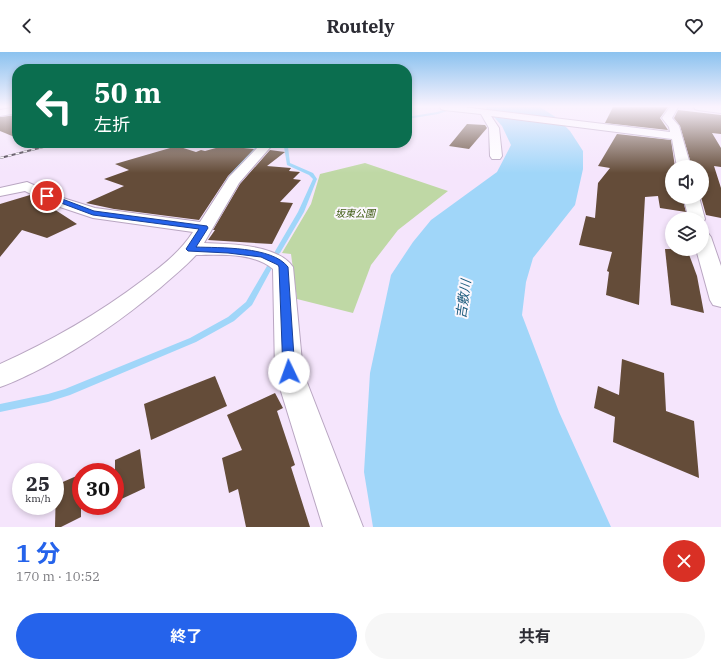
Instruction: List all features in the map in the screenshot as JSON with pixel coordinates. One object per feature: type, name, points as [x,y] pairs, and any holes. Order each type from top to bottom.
[{"type":"street","points":[[494,129],[496,156]]},
{"type":"street","points":[[623,129],[676,136]]},
{"type":"street","points":[[675,129],[682,160]]},
{"type":"street","points":[[0,376],[53,351],[90,330],[143,292],[197,238],[230,186],[250,161],[263,148]]},
{"type":"street","points":[[0,192],[27,186],[57,200],[93,213],[197,238],[228,250],[262,255],[277,261],[283,267],[289,372],[343,527]]},
{"type":"street","points":[[708,256],[721,300]]},
{"type":"green space","name":"坂東公園","points":[[365,163],[448,191],[398,230],[371,265],[353,313],[297,299],[291,254],[282,253],[311,204],[320,174]]},
{"type":"water","name":"吉敷川","points":[[504,129],[568,129],[583,151],[583,169],[575,205],[533,258],[526,282],[522,315],[559,412],[611,527],[373,527],[364,472],[370,373],[391,275],[413,242],[431,220],[497,172],[511,145]]},
{"type":"building","points":[[0,129],[12,129],[12,136],[0,131]]},
{"type":"building","points":[[463,129],[486,129],[469,149],[449,146]]},
{"type":"building","points":[[681,129],[721,129],[721,134],[712,133],[721,148],[721,167],[714,166],[721,188],[721,218],[709,216],[709,212],[705,212],[703,204],[709,204],[709,160],[690,160]]},
{"type":"building","points":[[617,134],[671,140],[674,160],[665,160],[665,204],[684,204],[686,212],[660,208],[658,196],[645,197],[639,305],[606,295],[609,272],[607,271],[612,252],[579,245],[586,216],[595,218],[598,183],[610,168],[598,166]]},
{"type":"building","points":[[170,148],[183,148],[196,152],[216,148],[254,149],[228,176],[199,220],[114,209],[86,203],[124,186],[104,179],[129,170],[115,164]]},
{"type":"building","points":[[270,150],[285,152],[267,166],[291,168],[289,171],[300,172],[293,179],[301,180],[280,202],[293,203],[272,244],[208,240],[240,184]]},
{"type":"building","points":[[30,195],[77,224],[47,238],[22,230],[0,257],[0,204]]},
{"type":"building","points":[[666,256],[690,256],[697,276],[704,313],[671,305]]},
{"type":"building","points":[[622,359],[664,373],[666,411],[694,421],[699,478],[613,442],[615,417],[594,408],[598,386],[619,395]]},
{"type":"building","points":[[215,376],[227,406],[151,440],[144,404]]},
{"type":"building","points":[[275,393],[283,408],[277,411],[295,465],[291,467],[310,527],[246,527],[238,489],[229,493],[222,458],[242,450],[227,415]]},
{"type":"building","points":[[140,449],[145,488],[124,498],[124,463],[115,463],[115,460]]},
{"type":"building","points":[[72,478],[72,515],[81,515],[81,517],[61,527],[55,527],[55,515],[64,515],[64,481]]},
{"type":"waterway","points":[[227,181],[239,164],[257,148]]},
{"type":"waterway","points":[[277,253],[301,212],[315,179],[311,174],[288,164],[286,148]]},
{"type":"waterway","points":[[0,408],[48,398],[67,392],[193,340],[231,319],[249,303],[270,266]]},
{"type":"railway","points":[[0,158],[39,148]]},
{"type":"route","points":[[47,196],[93,213],[204,228],[190,249],[228,250],[262,255],[281,263],[283,267],[289,372]]}]
